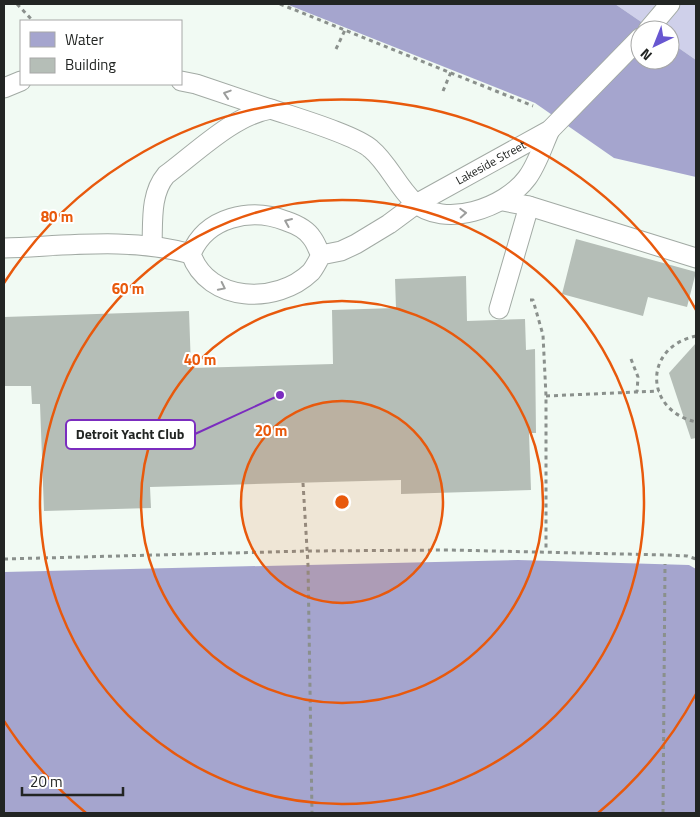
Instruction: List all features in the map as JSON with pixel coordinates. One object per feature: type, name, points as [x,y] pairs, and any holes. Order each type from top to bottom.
[{"type":"lane","name":"Lakeside Street","points":[[656,20],[670,4]]},
{"type":"lane","name":"Lakeside Street","points":[[321,255],[341,251],[356,244],[389,224],[416,204],[550,130],[630,48]]},
{"type":"lane","points":[[4,88],[20,81]]},
{"type":"lane","points":[[182,82],[196,84],[272,109],[370,148],[416,204],[442,214],[478,212],[503,201],[527,179],[550,130]]},
{"type":"lane","points":[[152,246],[155,196],[162,180],[235,123],[258,111],[272,109]]},
{"type":"lane","points":[[503,201],[529,206],[696,258]]},
{"type":"lane","points":[[501,303],[529,206]]},
{"type":"lane","points":[[258,213],[274,216],[294,224],[312,237],[321,255],[312,270],[301,280],[284,290],[254,295],[229,290],[209,280],[194,263],[191,254],[195,243],[214,226],[241,215],[258,213]]},
{"type":"lane","points":[[4,248],[152,246],[166,247],[191,254]]},
{"type":"path","points":[[17,4],[32,20]]},
{"type":"path","points":[[280,4],[534,106]]},
{"type":"path","points":[[336,50],[344,30]]},
{"type":"path","points":[[443,91],[451,72]]},
{"type":"path","points":[[501,303],[533,300],[543,335],[546,396],[546,550]]},
{"type":"path","points":[[696,336],[684,339],[672,346],[663,357],[658,370],[661,399],[670,411],[682,419],[696,422]]},
{"type":"path","points":[[631,359],[638,377],[637,392]]},
{"type":"path","points":[[546,396],[659,391]]},
{"type":"path","points":[[303,483],[307,551],[312,813]]},
{"type":"path","points":[[4,559],[307,551],[546,550],[673,555],[696,559]]},
{"type":"path","points":[[662,813],[665,564]]},
{"type":"shaded area","points":[[615,4],[696,4],[696,60],[680,49],[680,20],[638,20]]},
{"type":"water","points":[[286,4],[615,4],[638,20],[630,20],[630,70],[680,70],[680,49],[696,60],[696,177],[614,158],[535,103]]},
{"type":"water","points":[[518,560],[689,565],[696,569],[696,813],[4,813],[4,572]]},
{"type":"building","points":[[576,239],[696,272],[687,307],[648,297],[643,316],[562,294]]},
{"type":"building","points":[[466,276],[467,321],[525,319],[526,350],[535,349],[536,433],[529,433],[531,490],[401,494],[401,480],[150,487],[151,508],[44,511],[40,404],[32,404],[31,386],[4,386],[4,317],[189,311],[191,368],[333,364],[332,310],[396,308],[395,279]]},
{"type":"building","points":[[696,343],[696,438],[691,439],[669,373]]},
{"type":"place","name":"Detroit Yacht Club","points":[[280,395]]}]
